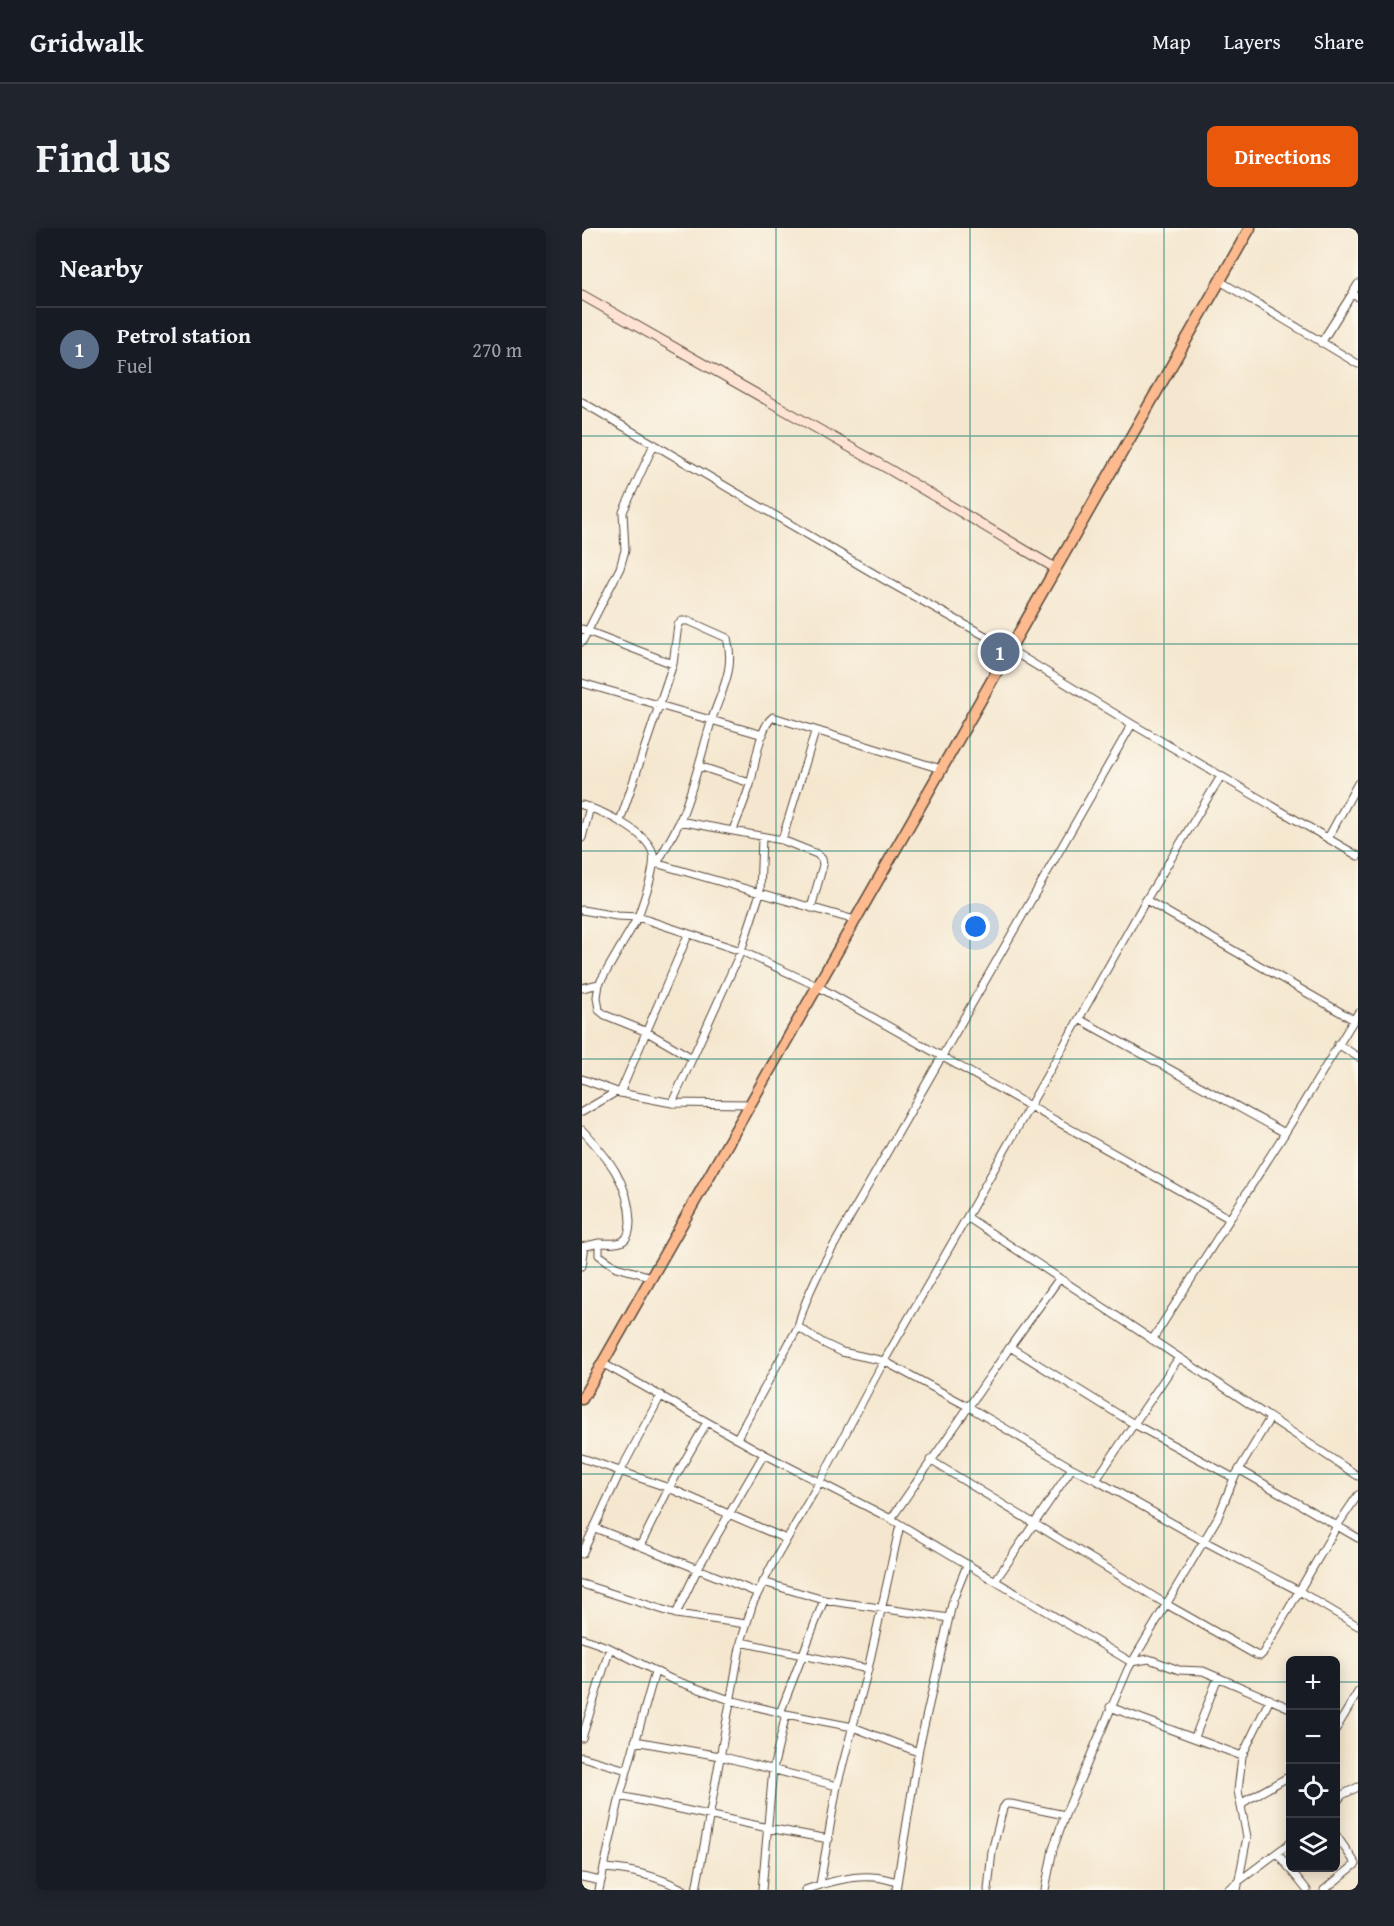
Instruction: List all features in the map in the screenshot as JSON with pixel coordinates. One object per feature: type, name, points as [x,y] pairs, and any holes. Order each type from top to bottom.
[{"type":"main road","points":[[582,1399],[586,1384],[602,1363],[652,1277],[1250,228]]},
{"type":"street","points":[[1220,280],[1358,364]]},
{"type":"street","points":[[1322,343],[1355,296],[1358,284]]},
{"type":"street","points":[[582,295],[892,471],[1055,568]]},
{"type":"street","points":[[582,414],[584,404],[890,583],[1009,649],[1358,856]]},
{"type":"street","points":[[582,642],[584,630],[620,568],[625,550],[623,512],[654,444]]},
{"type":"street","points":[[620,821],[672,664],[678,625],[682,621],[689,621],[727,638],[730,649],[730,669],[724,691],[712,719],[699,766],[679,821],[655,863],[638,917],[599,984],[597,997],[599,1010],[605,1015],[647,1032],[692,1058]]},
{"type":"street","points":[[584,630],[672,664]]},
{"type":"street","points":[[582,682],[763,735]]},
{"type":"street","points":[[733,830],[750,783],[763,735],[768,722],[773,717],[815,732],[941,769]]},
{"type":"street","points":[[736,1438],[798,1327],[811,1288],[1132,724]]},
{"type":"street","points":[[782,840],[815,732]]},
{"type":"street","points":[[699,766],[750,783]]},
{"type":"street","points":[[696,1890],[741,1642],[763,1582],[884,1360],[1031,1106],[1146,900],[1221,776]]},
{"type":"street","points":[[1328,838],[1358,783]]},
{"type":"street","points":[[582,838],[586,806],[632,829],[649,845],[655,863]]},
{"type":"street","points":[[679,821],[782,840],[817,854],[822,859],[823,865],[811,908]]},
{"type":"street","points":[[672,1102],[741,951],[760,893],[762,837]]},
{"type":"street","points":[[655,863],[855,920]]},
{"type":"street","points":[[1146,900],[1356,1016],[1285,1133],[1152,1340]]},
{"type":"street","points":[[582,910],[638,917],[741,951],[817,986],[1230,1219]]},
{"type":"street","points":[[582,1112],[618,1093],[647,1032],[688,935]]},
{"type":"street","points":[[582,988],[599,984]]},
{"type":"street","points":[[1079,1019],[1285,1133]]},
{"type":"street","points":[[1338,1044],[1358,1057]]},
{"type":"street","points":[[582,1078],[618,1093],[672,1102],[750,1104]]},
{"type":"street","points":[[582,1130],[602,1152],[618,1175],[627,1194],[630,1229],[627,1238],[618,1244],[599,1243],[583,1247],[582,1266]]},
{"type":"street","points":[[967,1217],[1178,1359],[1358,1476]]},
{"type":"street","points":[[599,1243],[598,1255],[610,1264],[652,1277]]},
{"type":"street","points":[[891,1519],[930,1460],[1059,1279]]},
{"type":"street","points":[[798,1327],[842,1352],[884,1360],[1072,1468],[1299,1591],[1358,1626]]},
{"type":"street","points":[[1010,1347],[1134,1424],[1234,1478]]},
{"type":"street","points":[[1096,1480],[1178,1359]]},
{"type":"street","points":[[602,1363],[764,1454],[891,1519],[1131,1662],[1149,1659],[1179,1670],[1198,1670],[1286,1706]]},
{"type":"street","points":[[582,1554],[620,1472],[661,1395]]},
{"type":"street","points":[[1045,1890],[1053,1849],[1065,1815],[1131,1662],[1218,1517],[1234,1478],[1270,1418]]},
{"type":"street","points":[[640,1546],[706,1422]]},
{"type":"street","points":[[676,1614],[698,1568],[764,1454]]},
{"type":"street","points":[[582,1458],[669,1488],[786,1539]]},
{"type":"street","points":[[930,1460],[1166,1604],[1260,1656],[1337,1526],[1358,1495]]},
{"type":"street","points":[[995,1581],[1072,1468]]},
{"type":"street","points":[[1240,1470],[1358,1538]]},
{"type":"street","points":[[820,1884],[837,1786],[868,1669],[900,1525]]},
{"type":"street","points":[[595,1528],[758,1593]]},
{"type":"street","points":[[805,1890],[820,1884],[864,1877],[874,1877],[896,1886],[918,1752],[953,1600],[968,1565]]},
{"type":"street","points":[[763,1582],[824,1600],[949,1618]]},
{"type":"street","points":[[582,1584],[676,1614],[746,1624]]},
{"type":"street","points":[[762,1890],[773,1769],[783,1714],[824,1600]]},
{"type":"street","points":[[582,1638],[610,1648],[655,1672],[730,1700],[783,1714],[853,1726],[918,1752]]},
{"type":"street","points":[[741,1642],[868,1669]]},
{"type":"street","points":[[582,1738],[610,1648]]},
{"type":"street","points":[[599,1890],[620,1796],[655,1672]]},
{"type":"street","points":[[1195,1737],[1218,1677]]},
{"type":"street","points":[[1340,1718],[1358,1692]]},
{"type":"street","points":[[1237,1887],[1247,1837],[1238,1791],[1242,1756],[1270,1699]]},
{"type":"street","points":[[1110,1707],[1242,1756]]},
{"type":"street","points":[[635,1741],[720,1756],[837,1786]]},
{"type":"street","points":[[582,1757],[627,1770]]},
{"type":"street","points":[[1241,1806],[1247,1800],[1286,1778]]},
{"type":"street","points":[[1340,1797],[1358,1787]]},
{"type":"street","points":[[620,1796],[829,1839]]},
{"type":"street","points":[[988,1890],[992,1851],[1006,1804],[1065,1815]]},
{"type":"street","points":[[1324,1890],[1356,1864],[1340,1842]]},
{"type":"street","points":[[1227,1890],[1237,1887],[1286,1845]]},
{"type":"street","points":[[1277,1853],[1307,1890]]},
{"type":"street","points":[[604,1868],[647,1874],[665,1879],[684,1890]]},
{"type":"street","points":[[582,1877],[601,1881]]},
{"type":"place","name":"Petrol station","points":[[1000,652]]}]
